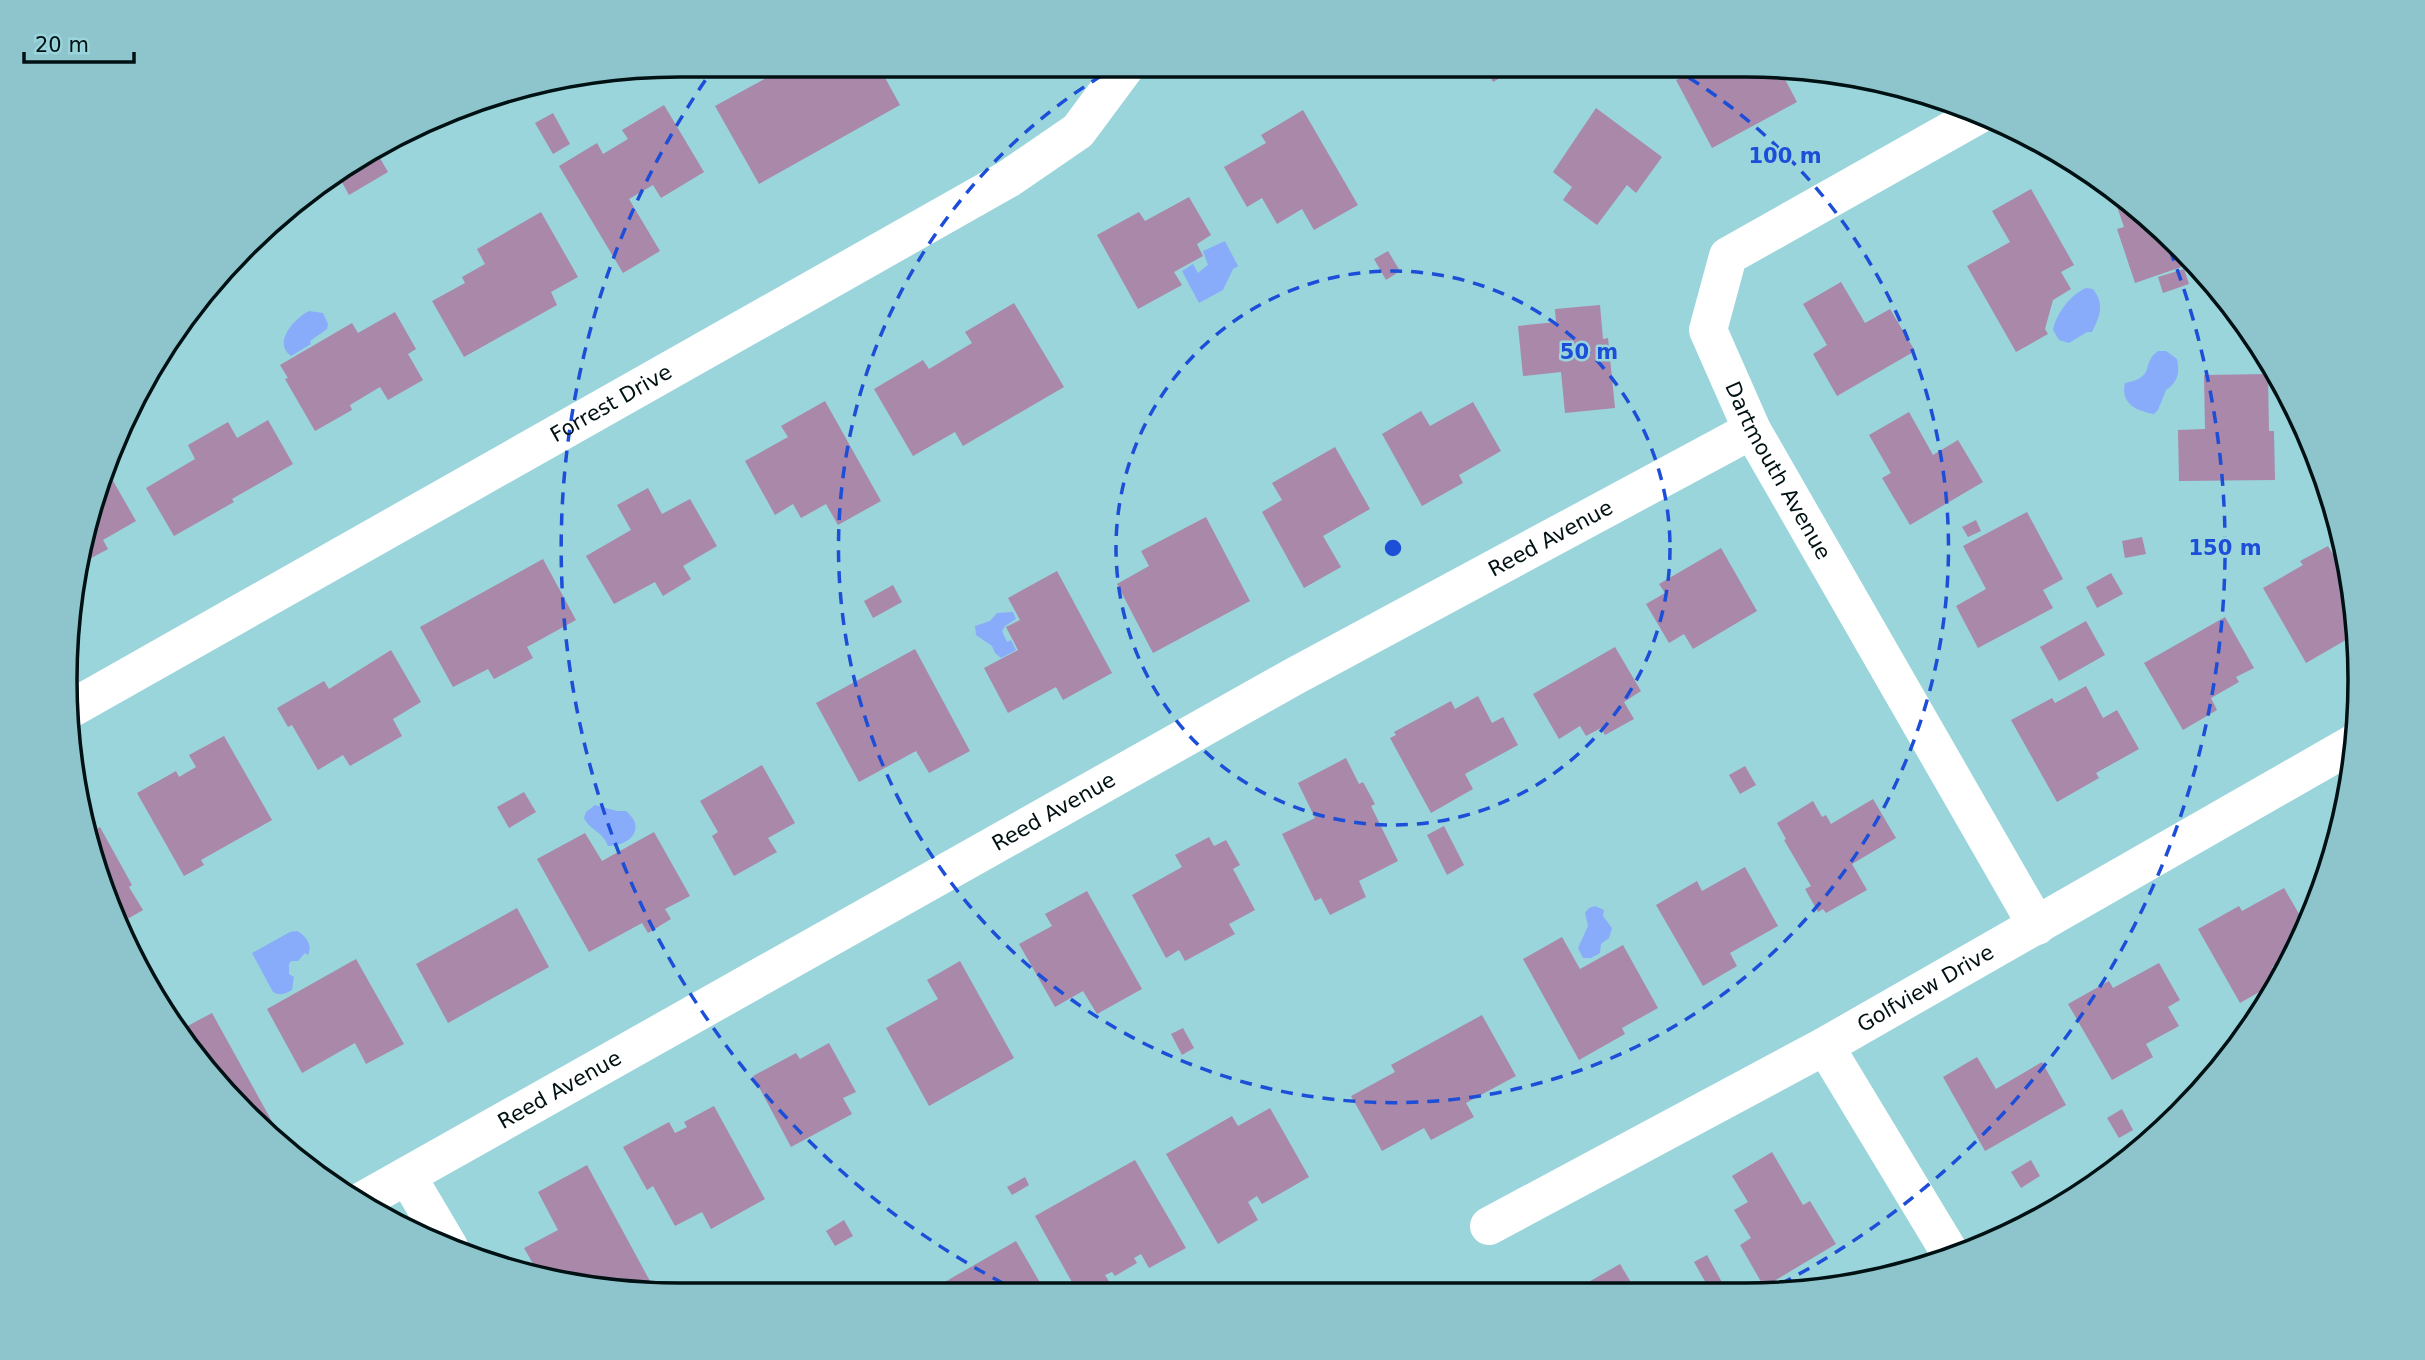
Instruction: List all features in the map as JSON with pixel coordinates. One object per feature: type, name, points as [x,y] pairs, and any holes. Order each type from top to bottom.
[{"type":"street","name":"Forrest Drive","points":[[78,705],[1008,179],[1077,131],[1118,77]]},
{"type":"street","name":"Dartmouth Avenue","points":[[1969,120],[1728,256],[1708,330],[1752,429],[2036,926]]},
{"type":"street","name":"Reed Avenue","points":[[370,1197],[1293,677],[1752,429]]},
{"type":"street","name":"Golfview Drive","points":[[1489,1226],[1825,1046],[2344,749]]},
{"type":"street","points":[[1825,1046],[1947,1248]]},
{"type":"street","points":[[407,1176],[441,1233]]},
{"type":"water","points":[[1225,241],[1238,266],[1233,269],[1223,290],[1199,303],[1182,271],[1193,264],[1198,273],[1208,265],[1203,251]]},
{"type":"water","points":[[2086,288],[2093,289],[2100,305],[2099,316],[2092,332],[2087,332],[2069,343],[2059,340],[2053,330],[2057,318],[2069,300]]},
{"type":"water","points":[[309,311],[323,313],[328,324],[327,329],[310,341],[311,344],[291,356],[284,344],[285,337],[292,325]]},
{"type":"water","points":[[2158,351],[2166,351],[2177,359],[2178,373],[2154,414],[2131,405],[2124,390],[2125,383],[2145,374]]},
{"type":"water","points":[[1013,612],[1016,619],[1002,631],[1007,642],[1011,640],[1016,650],[1001,658],[992,646],[976,635],[975,626],[990,621],[997,613]]},
{"type":"water","points":[[595,805],[626,811],[635,824],[633,835],[623,843],[608,846],[584,818],[586,812]]},
{"type":"water","points":[[1595,906],[1604,910],[1603,916],[1612,928],[1609,938],[1601,944],[1600,953],[1591,958],[1583,958],[1578,948],[1588,926],[1585,913]]},
{"type":"water","points":[[297,931],[308,941],[308,955],[305,953],[298,961],[291,961],[289,964],[289,974],[294,977],[292,990],[283,994],[273,992],[252,953],[290,932]]},
{"type":"building","points":[[768,77],[885,77],[900,105],[759,184],[715,106]]},
{"type":"building","points":[[1682,77],[1784,78],[1797,102],[1712,148],[1676,80]]},
{"type":"building","points":[[664,105],[704,172],[661,198],[653,185],[629,199],[660,251],[623,273],[559,166],[597,143],[603,154],[628,139],[622,130]]},
{"type":"building","points":[[1596,108],[1662,157],[1636,193],[1627,185],[1597,225],[1563,200],[1572,187],[1553,172]]},
{"type":"building","points":[[1303,110],[1358,205],[1314,230],[1302,209],[1277,224],[1262,198],[1247,207],[1224,167],[1266,143],[1261,135]]},
{"type":"building","points":[[553,113],[570,144],[553,154],[535,123]]},
{"type":"building","points":[[379,157],[388,172],[349,195],[342,181]]},
{"type":"building","points":[[2031,189],[2074,265],[2061,272],[2071,289],[2053,300],[2045,329],[2048,334],[2016,352],[1967,266],[2010,242],[1992,211]]},
{"type":"building","points":[[1189,197],[1211,235],[1197,244],[1203,256],[1174,272],[1182,285],[1138,309],[1097,235],[1139,212],[1145,221]]},
{"type":"building","points":[[2117,206],[2143,227],[2183,266],[2135,283],[2117,229],[2124,227]]},
{"type":"building","points":[[541,212],[578,277],[551,292],[557,305],[464,357],[432,301],[465,283],[462,277],[485,264],[477,249]]},
{"type":"building","points":[[1388,251],[1400,271],[1386,280],[1374,259]]},
{"type":"building","points":[[2184,269],[2189,284],[2163,293],[2158,277]]},
{"type":"building","points":[[1841,282],[1865,323],[1890,309],[1915,351],[1837,396],[1813,354],[1827,345],[1803,304]]},
{"type":"building","points":[[1014,303],[1064,387],[963,446],[955,432],[913,456],[874,389],[923,360],[929,369],[972,343],[965,332]]},
{"type":"building","points":[[1600,305],[1603,339],[1608,338],[1615,408],[1565,413],[1561,372],[1523,376],[1518,326],[1556,322],[1555,309]]},
{"type":"building","points":[[395,312],[416,349],[408,354],[423,380],[388,400],[380,387],[350,405],[352,410],[315,431],[285,379],[288,378],[280,365],[352,323],[358,333]]},
{"type":"building","points":[[2264,374],[2268,381],[2269,431],[2274,431],[2275,480],[2179,481],[2178,430],[2205,429],[2204,375]]},
{"type":"building","points":[[825,401],[881,501],[838,525],[826,504],[801,518],[793,504],[775,515],[745,461],[788,437],[781,426]]},
{"type":"building","points":[[1473,402],[1501,451],[1459,475],[1463,483],[1422,506],[1382,434],[1421,411],[1430,426]]},
{"type":"building","points":[[1909,412],[1933,455],[1958,440],[1983,482],[1910,525],[1882,478],[1891,473],[1869,435]]},
{"type":"building","points":[[268,420],[293,464],[174,536],[146,488],[195,459],[188,445],[228,422],[237,438]]},
{"type":"building","points":[[1335,447],[1370,509],[1323,536],[1341,567],[1304,588],[1262,512],[1282,500],[1272,483]]},
{"type":"building","points":[[112,479],[136,521],[103,540],[108,549],[90,559]]},
{"type":"building","points":[[648,488],[662,514],[690,499],[717,546],[683,566],[691,579],[663,596],[655,582],[614,604],[586,556],[631,530],[617,505]]},
{"type":"building","points":[[2027,512],[2063,579],[2043,590],[2053,608],[1978,648],[1956,606],[1986,589],[1963,546]]},
{"type":"building","points":[[1206,517],[1250,601],[1153,653],[1117,584],[1149,566],[1141,551]]},
{"type":"building","points":[[1976,520],[1981,531],[1968,537],[1962,527]]},
{"type":"building","points":[[2142,537],[2146,554],[2125,558],[2122,541]]},
{"type":"building","points":[[2328,546],[2335,558],[2347,639],[2306,663],[2263,588],[2303,565],[2300,561]]},
{"type":"building","points":[[1721,548],[1757,611],[1693,649],[1684,634],[1669,643],[1646,604],[1665,593],[1659,584]]},
{"type":"building","points":[[543,559],[576,620],[527,647],[533,658],[494,679],[488,669],[453,687],[420,627]]},
{"type":"building","points":[[1057,571],[1112,673],[1063,700],[1056,687],[1008,713],[984,668],[1018,650],[1006,627],[1020,620],[1008,598]]},
{"type":"building","points":[[2111,573],[2123,594],[2097,608],[2086,587]]},
{"type":"building","points":[[893,585],[902,602],[873,618],[864,601]]},
{"type":"building","points":[[2225,617],[2254,668],[2236,677],[2239,682],[2211,698],[2217,710],[2183,730],[2144,663]]},
{"type":"building","points":[[2086,621],[2105,655],[2059,681],[2040,647]]},
{"type":"building","points":[[1615,647],[1641,691],[1624,702],[1634,719],[1605,735],[1601,728],[1586,736],[1580,726],[1559,739],[1533,694]]},
{"type":"building","points":[[915,649],[970,751],[929,773],[916,751],[859,782],[816,703]]},
{"type":"building","points":[[391,650],[421,702],[393,719],[402,736],[350,766],[343,755],[318,770],[292,725],[288,727],[277,708],[324,681],[329,689]]},
{"type":"building","points":[[2086,686],[2103,718],[2117,710],[2139,749],[2096,773],[2099,778],[2057,802],[2011,720],[2052,698],[2055,703]]},
{"type":"building","points":[[1478,696],[1492,723],[1503,717],[1518,745],[1465,774],[1473,789],[1431,813],[1390,738],[1396,735],[1394,732],[1451,701],[1455,709]]},
{"type":"building","points":[[224,736],[272,820],[201,860],[204,865],[184,876],[137,793],[176,771],[179,777],[196,767],[189,755]]},
{"type":"building","points":[[1346,758],[1359,784],[1363,782],[1375,804],[1371,806],[1398,861],[1359,881],[1366,897],[1330,915],[1321,898],[1315,901],[1282,834],[1315,818],[1298,783]]},
{"type":"building","points":[[762,765],[795,823],[768,838],[777,852],[734,876],[712,836],[718,832],[700,801]]},
{"type":"building","points":[[1745,766],[1756,785],[1740,794],[1729,775]]},
{"type":"building","points":[[524,792],[536,812],[509,828],[497,807]]},
{"type":"building","points":[[1873,799],[1896,838],[1852,864],[1867,890],[1826,913],[1823,909],[1818,912],[1805,889],[1811,886],[1777,823],[1813,801],[1822,817],[1826,815],[1831,824]]},
{"type":"building","points":[[1444,826],[1464,865],[1447,875],[1427,835]]},
{"type":"building","points":[[100,827],[143,910],[127,919],[109,874],[96,829]]},
{"type":"building","points":[[654,832],[690,896],[665,909],[671,919],[648,933],[642,923],[589,952],[537,859],[585,833],[602,861]]},
{"type":"building","points":[[1209,837],[1214,846],[1226,840],[1240,865],[1233,869],[1255,910],[1229,924],[1235,934],[1185,961],[1179,950],[1166,958],[1132,895],[1182,867],[1175,855]]},
{"type":"building","points":[[1745,867],[1778,926],[1730,953],[1737,966],[1703,986],[1656,905],[1697,881],[1702,891]]},
{"type":"building","points":[[2284,888],[2300,916],[2262,991],[2240,1003],[2198,929],[2239,906],[2242,911]]},
{"type":"building","points":[[1087,891],[1142,989],[1097,1014],[1083,991],[1055,1007],[1019,944],[1052,926],[1045,914]]},
{"type":"building","points":[[517,908],[549,967],[448,1023],[416,964]]},
{"type":"building","points":[[1562,937],[1580,969],[1623,945],[1658,1008],[1622,1028],[1625,1034],[1579,1060],[1523,959]]},
{"type":"building","points":[[356,959],[404,1044],[366,1064],[355,1043],[302,1073],[267,1009]]},
{"type":"building","points":[[960,961],[1014,1058],[929,1106],[886,1028],[938,999],[927,980]]},
{"type":"building","points":[[2159,963],[2180,1000],[2168,1007],[2179,1026],[2146,1044],[2153,1057],[2112,1080],[2068,1004],[2109,981],[2113,988]]},
{"type":"building","points":[[212,1013],[274,1125],[227,1078],[187,1026]]},
{"type":"building","points":[[1482,1015],[1516,1076],[1466,1103],[1474,1117],[1431,1140],[1424,1128],[1382,1151],[1351,1096],[1395,1072],[1391,1065]]},
{"type":"building","points":[[1183,1028],[1194,1048],[1182,1055],[1171,1034]]},
{"type":"building","points":[[829,1043],[856,1092],[843,1098],[852,1114],[791,1147],[753,1076],[796,1053],[800,1059]]},
{"type":"building","points":[[1977,1057],[1996,1089],[2042,1062],[2066,1105],[1985,1151],[1943,1077]]},
{"type":"building","points":[[714,1106],[765,1199],[711,1229],[702,1212],[675,1226],[653,1186],[647,1190],[623,1147],[669,1122],[675,1133],[687,1127],[684,1122]]},
{"type":"building","points":[[1270,1108],[1309,1177],[1262,1204],[1257,1196],[1248,1202],[1258,1220],[1218,1244],[1166,1154],[1232,1116],[1238,1126]]},
{"type":"building","points":[[2122,1109],[2133,1130],[2119,1138],[2107,1118]]},
{"type":"building","points":[[1772,1152],[1803,1205],[1810,1201],[1836,1244],[1772,1282],[1761,1283],[1740,1245],[1751,1238],[1734,1210],[1748,1202],[1732,1176]]},
{"type":"building","points":[[1135,1160],[1186,1248],[1149,1268],[1141,1254],[1134,1258],[1137,1263],[1115,1276],[1112,1272],[1105,1275],[1110,1283],[1072,1283],[1035,1216]]},
{"type":"building","points":[[2031,1160],[2040,1176],[2021,1188],[2011,1172]]},
{"type":"building","points":[[587,1165],[651,1282],[601,1278],[533,1264],[524,1248],[558,1230],[538,1192]]},
{"type":"building","points":[[1025,1177],[1029,1185],[1012,1195],[1007,1187]]},
{"type":"building","points":[[844,1220],[853,1236],[835,1246],[826,1231]]},
{"type":"building","points":[[1016,1241],[1040,1283],[943,1283]]},
{"type":"building","points":[[1707,1255],[1722,1283],[1706,1283],[1694,1262]]},
{"type":"building","points":[[1620,1264],[1631,1283],[1587,1283]]}]
